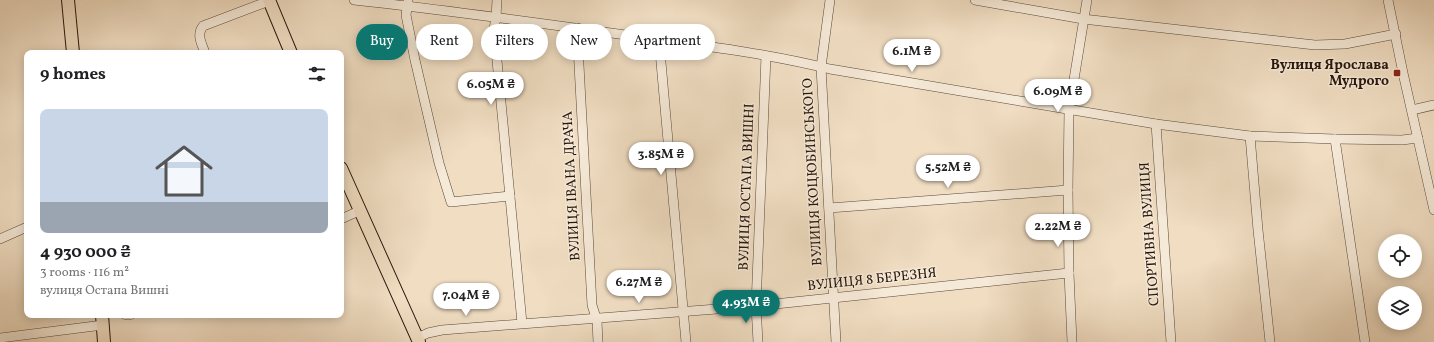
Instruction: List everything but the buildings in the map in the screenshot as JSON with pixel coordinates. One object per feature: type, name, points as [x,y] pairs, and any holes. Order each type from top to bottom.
[{"type":"main road","points":[[68,0],[73,50]]},
{"type":"main road","points":[[269,0],[290,50]]},
{"type":"main road","points":[[344,175],[418,340]]},
{"type":"main road","points":[[102,320],[104,342]]},
{"type":"street","points":[[204,50],[199,34],[203,26],[269,0]]},
{"type":"street","points":[[354,0],[408,3],[556,25]]},
{"type":"street","points":[[497,0],[494,28],[522,323]]},
{"type":"street","name":"ВУЛИЦЯ КОЦЮБИНСЬКОГО","points":[[830,0],[821,67],[836,342]]},
{"type":"street","points":[[975,0],[1083,19],[1315,45],[1345,44],[1396,34]]},
{"type":"street","points":[[1072,342],[1069,273],[1069,110],[1087,0]]},
{"type":"street","points":[[1388,0],[1396,34],[1402,72],[1434,210]]},
{"type":"street","points":[[408,3],[406,15],[415,60],[439,163],[452,202],[510,196]]},
{"type":"street","points":[[715,48],[766,56],[1069,110],[1156,124],[1250,136],[1402,140],[1418,138]]},
{"type":"street","name":"ВУЛИЦЯ ОСТАПА ВИШНІ","points":[[758,342],[756,306],[766,56]]},
{"type":"street","name":"ВУЛИЦЯ ІВАНА ДРАЧА","points":[[579,60],[592,305],[597,321],[598,342]]},
{"type":"street","points":[[660,60],[686,342]]},
{"type":"street","points":[[1412,110],[1434,105]]},
{"type":"street","name":"СПОРТИВНА ВУЛИЦЯ","points":[[1156,124],[1171,342]]},
{"type":"street","points":[[1250,136],[1270,342]]},
{"type":"street","points":[[1335,139],[1365,342]]},
{"type":"street","points":[[829,208],[1068,190]]},
{"type":"street","points":[[344,217],[359,211]]},
{"type":"street","points":[[0,239],[24,228]]},
{"type":"street","name":"ВУЛИЦЯ 8 БЕРЕЗНЯ","points":[[418,340],[428,333],[442,330],[595,317],[756,306],[1069,273]]},
{"type":"street","points":[[0,338],[102,320]]},
{"type":"place","name":"Вулиця Ярослава Мудрого","points":[[1397,73]]}]
